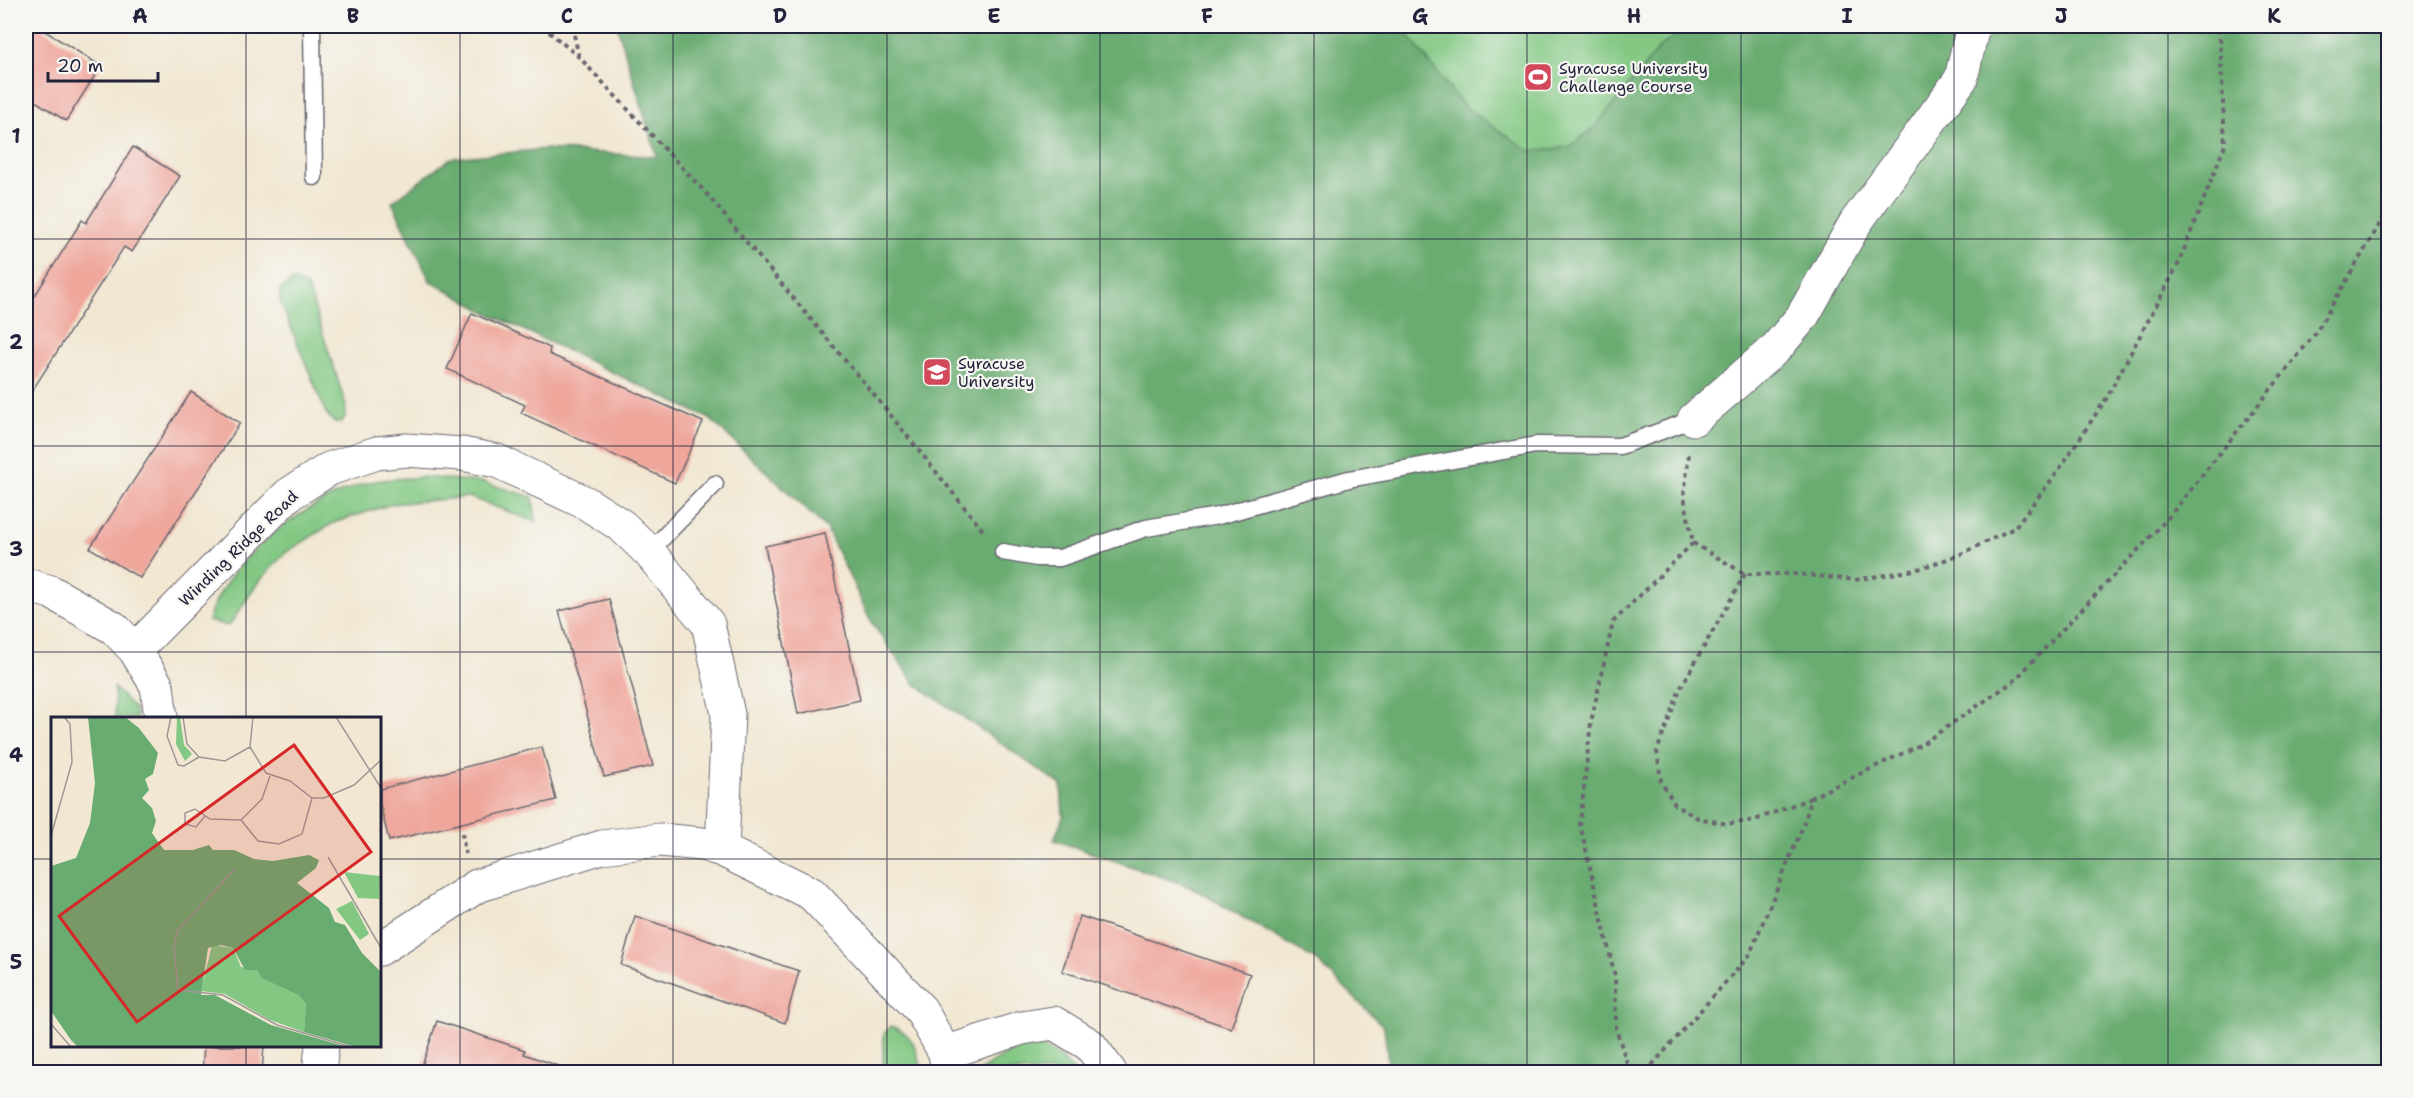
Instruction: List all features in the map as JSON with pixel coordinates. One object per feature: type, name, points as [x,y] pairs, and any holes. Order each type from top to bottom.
[{"type":"street","points":[[1694,419],[1776,348],[1802,317],[1856,222],[1961,79],[1972,26]]},
{"type":"street","name":"Winding Ridge Road","points":[[135,650],[288,495],[329,469],[377,453],[406,450],[462,454],[497,461],[586,503],[622,526],[649,552],[708,624],[728,714],[722,850]]},
{"type":"street","points":[[26,585],[51,592],[114,628],[135,650],[157,686],[161,717]]},
{"type":"street","points":[[381,948],[477,886],[603,847],[660,840],[702,843],[722,850],[812,894],[921,1010],[947,1063],[1022,1028],[1054,1023],[1090,1045],[1110,1072]]},
{"type":"street","points":[[319,1072],[322,1047]]},
{"type":"lane","points":[[312,26],[314,177]]},
{"type":"lane","points":[[1003,552],[1037,558],[1060,558],[1146,528],[1218,516],[1349,478],[1536,445],[1620,446],[1694,419]]},
{"type":"lane","points":[[649,552],[715,484]]},
{"type":"path","points":[[542,26],[579,57],[705,192],[889,413],[978,526],[1003,552]]},
{"type":"path","points":[[572,26],[579,57]]},
{"type":"path","points":[[1694,419],[1684,496],[1693,543],[1744,574],[1796,574],[1855,580],[1915,570],[1959,555],[2014,528],[2054,477],[2106,399],[2178,265],[2225,145],[2220,37],[2216,26]]},
{"type":"path","points":[[1744,574],[1680,689],[1657,752],[1661,781],[1674,805],[1698,818],[1727,824],[1755,820],[1812,797],[1922,744],[2014,681],[2168,518],[2308,343],[2388,210]]},
{"type":"path","points":[[1630,1072],[1616,1029],[1615,977],[1580,824],[1589,733],[1613,622],[1693,543]]},
{"type":"path","points":[[1646,1072],[1749,956],[1803,826],[1812,797]]},
{"type":"green space","points":[[617,26],[1401,26],[1464,107],[1530,151],[1569,147],[1595,127],[1659,48],[1688,26],[2388,26],[2388,1072],[1389,1072],[1384,1027],[1316,960],[1191,887],[1054,840],[1063,817],[1061,785],[915,684],[872,623],[826,528],[710,419],[486,312],[430,281],[392,202],[451,158],[546,149],[657,157]]},
{"type":"green space","name":"Syracuse University Challenge Course","points":[[1401,26],[1688,26],[1659,48],[1595,127],[1569,147],[1529,151],[1464,107]]},
{"type":"green space","points":[[293,280],[306,286],[311,297],[346,405],[345,417],[341,423],[334,422],[326,413],[280,301],[280,290]]},
{"type":"green space","points":[[423,477],[482,482],[533,497],[536,522],[469,497],[392,504],[333,523],[285,553],[257,584],[229,626],[208,621],[218,598],[232,576],[250,555],[295,518],[319,503],[367,483],[387,479]]},
{"type":"green space","points":[[114,688],[134,708],[137,717],[115,717]]},
{"type":"green space","points":[[891,1026],[910,1038],[923,1072],[883,1072],[884,1034]]},
{"type":"green space","points":[[1032,1044],[1053,1052],[1075,1072],[977,1072],[1012,1051]]},
{"type":"building","points":[[26,26],[37,26],[101,66],[66,121],[26,95]]},
{"type":"building","points":[[133,147],[180,176],[132,252],[124,247],[32,391],[26,386],[26,310],[82,220],[86,223]]},
{"type":"building","points":[[472,313],[550,348],[549,354],[703,422],[675,483],[521,413],[525,405],[447,369]]},
{"type":"building","points":[[191,392],[240,423],[140,578],[90,548]]},
{"type":"building","points":[[825,533],[860,700],[798,714],[765,546]]},
{"type":"building","points":[[609,599],[653,766],[604,777],[559,611]]},
{"type":"building","points":[[542,747],[556,800],[389,841],[381,808],[381,789]]},
{"type":"building","points":[[635,916],[799,971],[785,1023],[621,965]]},
{"type":"building","points":[[1080,916],[1250,974],[1231,1028],[1062,971]]},
{"type":"building","points":[[437,1021],[525,1050],[524,1054],[576,1072],[420,1072]]},
{"type":"building","points":[[204,1047],[264,1047],[262,1072],[202,1072]]},
{"type":"place","name":"Syracuse University Challenge Course","points":[[1538,77]]},
{"type":"place","name":"Syracuse University","points":[[937,372]]}]
